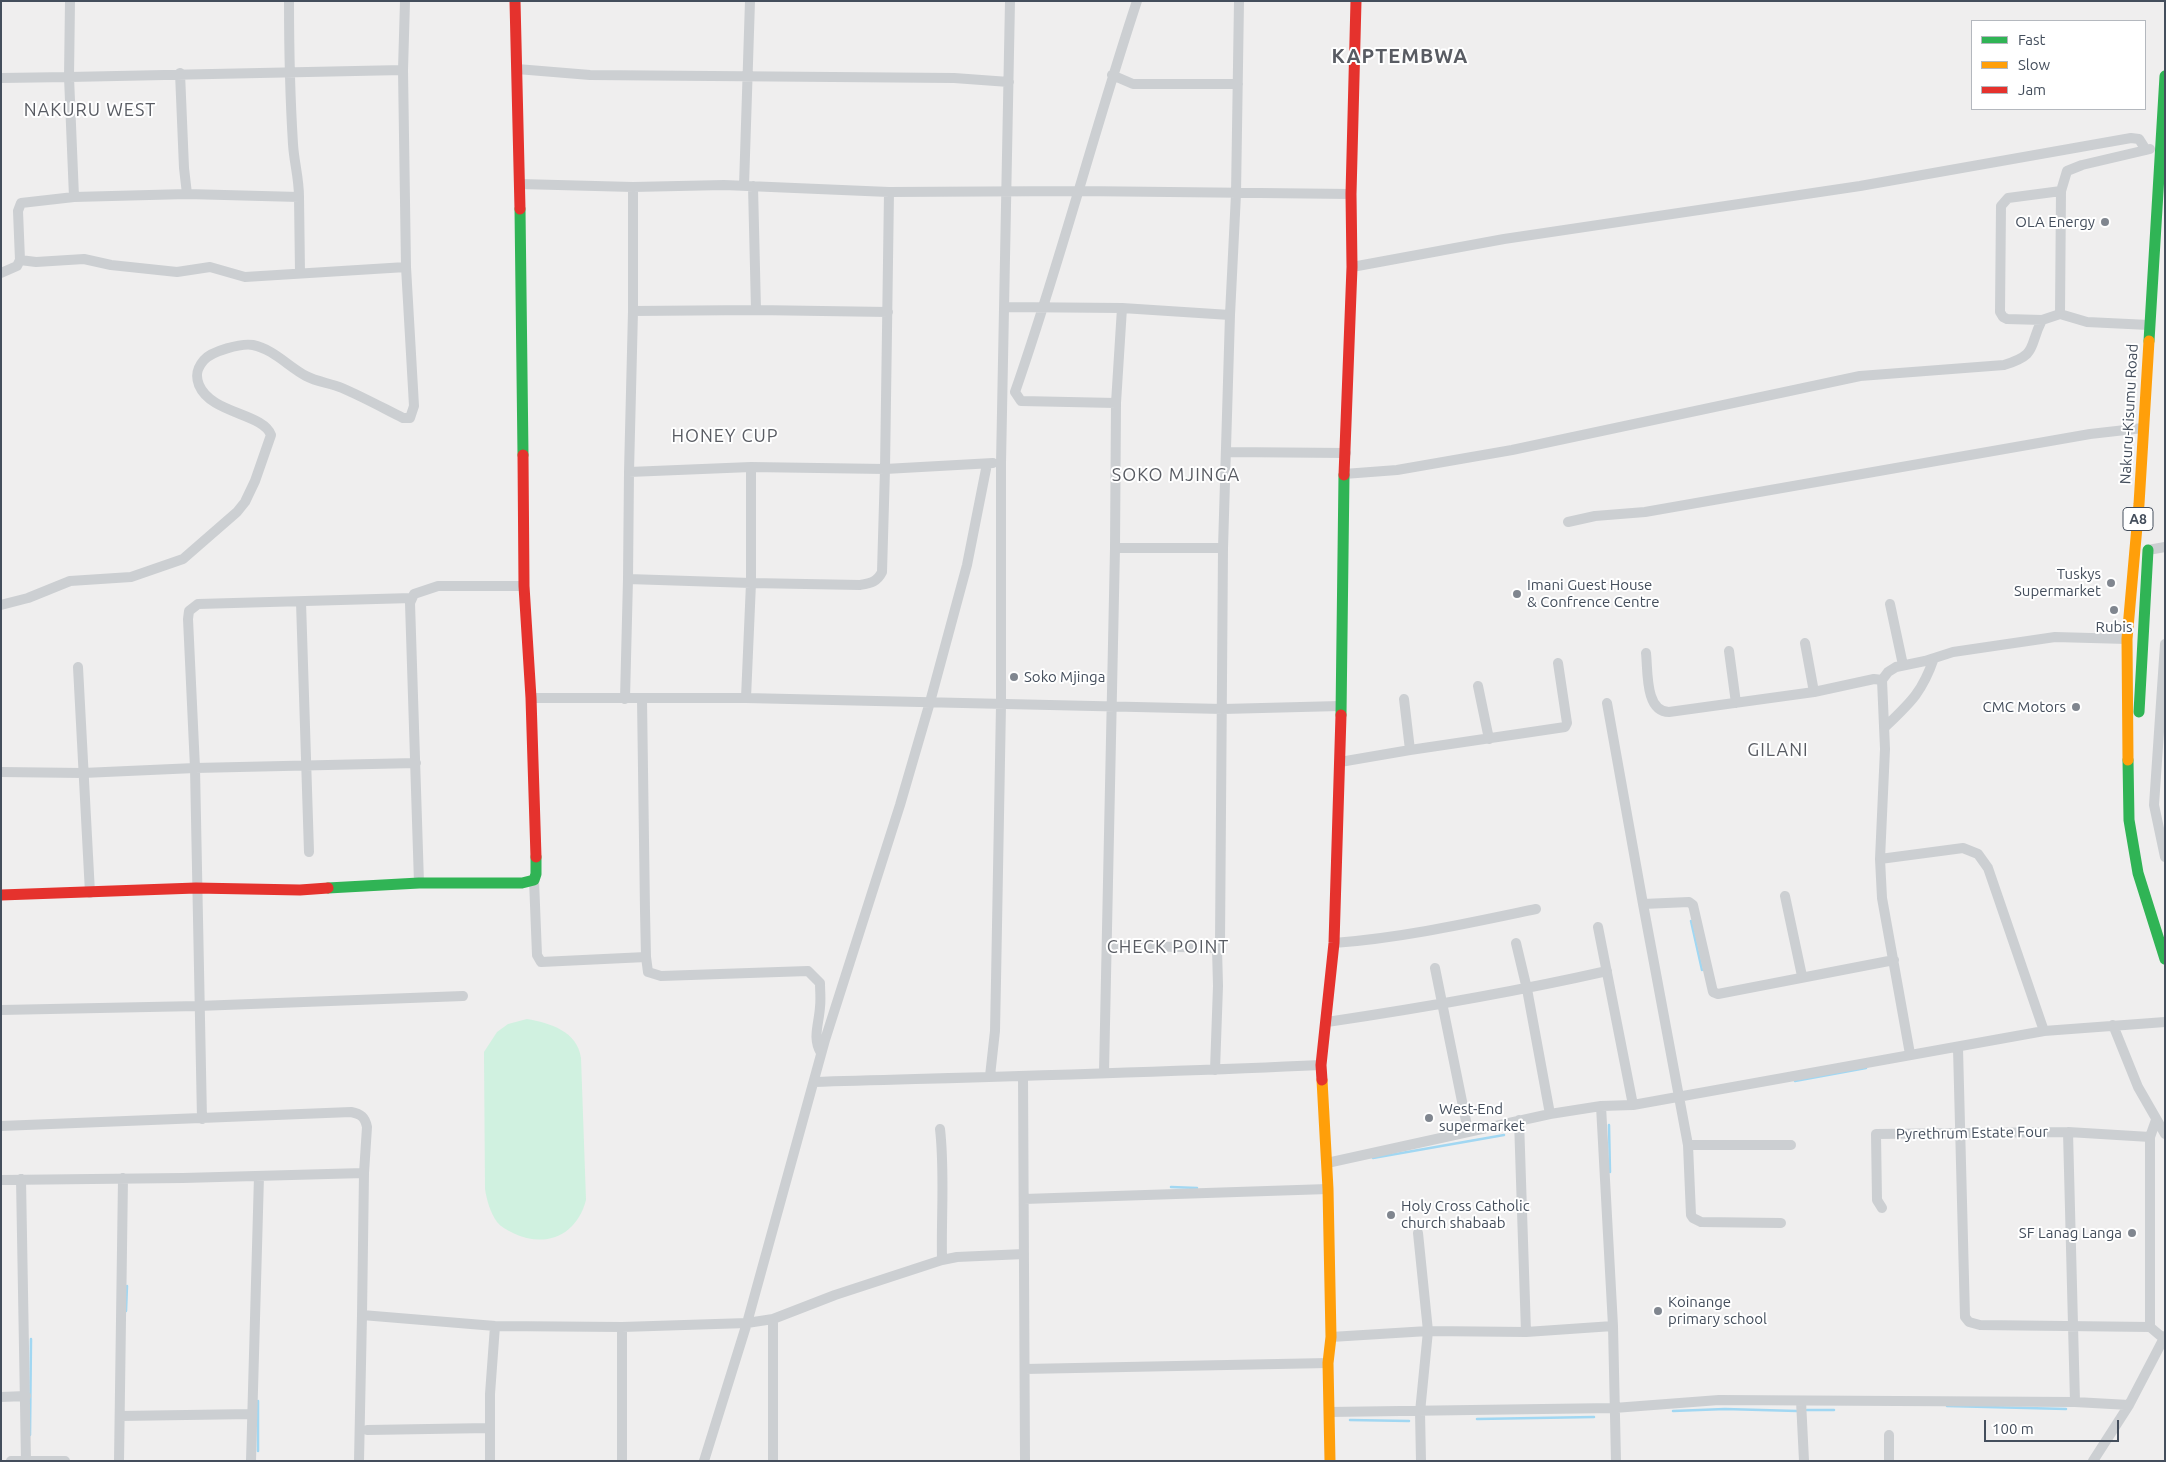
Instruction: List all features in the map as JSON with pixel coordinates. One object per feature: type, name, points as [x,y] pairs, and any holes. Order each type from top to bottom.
[{"type":"main road","points":[[1,895],[196,888],[300,890],[419,883],[522,883],[534,880],[536,874],[531,698],[524,586],[520,184],[515,1]]},
{"type":"main road","points":[[1330,1461],[1328,1362],[1331,1337],[1328,1189],[1321,1065],[1334,943],[1340,762],[1344,474],[1352,267],[1356,1]]},
{"type":"main road","name":"Nakuru-Kisumu Road","points":[[2165,76],[2144,428],[2135,561],[2127,639],[2129,820],[2138,873],[2165,959]]},
{"type":"main road","name":"Nakuru-Kisumu Road","points":[[2150,510],[2165,271]]},
{"type":"main road","name":"A8","points":[[2148,545],[2138,716],[2140,813],[2150,869],[2165,922]]},
{"type":"street","points":[[70,1],[70,77],[74,197]]},
{"type":"street","points":[[289,1],[293,146],[299,177],[300,274]]},
{"type":"street","points":[[1,605],[28,598],[70,581],[130,577],[183,559],[245,502],[271,435],[267,427],[217,404],[203,393],[196,375],[198,367],[206,358],[223,350],[244,344],[263,348],[305,375],[341,388],[403,418],[410,418],[414,406],[406,267],[403,70],[405,1]]},
{"type":"street","points":[[750,1],[748,186],[756,310]]},
{"type":"street","points":[[990,1076],[995,1021],[1000,705],[1001,463],[1010,1]]},
{"type":"street","points":[[1116,403],[1021,401],[1016,392],[1045,308],[1112,75],[1138,1]]},
{"type":"street","points":[[1215,1070],[1218,986],[1217,948],[1220,943],[1223,548],[1230,315],[1236,194],[1239,1]]},
{"type":"street","points":[[517,69],[590,75],[954,78],[1008,82]]},
{"type":"street","points":[[1,78],[403,70]]},
{"type":"street","points":[[180,74],[187,194]]},
{"type":"street","points":[[1112,75],[1133,84],[1238,84]]},
{"type":"street","points":[[1352,267],[1504,239],[1860,186],[2130,138],[2139,140],[2146,150]]},
{"type":"street","points":[[2060,314],[2061,191],[2067,171],[2161,147]]},
{"type":"street","points":[[520,184],[633,187],[748,186],[889,192],[1078,191],[1352,194]]},
{"type":"street","points":[[625,699],[633,311],[633,187]]},
{"type":"street","points":[[2061,191],[2008,198],[2001,206],[2000,312],[2003,317],[2042,320],[2060,314],[2087,322],[2149,325]]},
{"type":"street","points":[[628,579],[860,585],[870,584],[878,580],[884,563],[889,192]]},
{"type":"street","points":[[1,273],[17,266],[20,260],[18,211],[21,203],[74,197],[187,194],[299,197]]},
{"type":"street","points":[[20,260],[36,262],[84,258],[111,265],[177,272],[210,267],[245,277],[406,267]]},
{"type":"street","points":[[1004,307],[1122,308],[1230,315]]},
{"type":"street","points":[[1104,1072],[1108,945],[1116,403],[1122,308]]},
{"type":"street","points":[[633,311],[888,312]]},
{"type":"street","points":[[1344,474],[1397,470],[1512,450],[1860,376],[2004,365],[2026,355],[2032,348],[2042,320]]},
{"type":"street","points":[[1568,522],[1595,516],[1644,512],[2090,434],[2144,428]]},
{"type":"street","points":[[1226,452],[1346,453]]},
{"type":"street","points":[[630,472],[751,468],[885,469],[1001,463]]},
{"type":"street","points":[[704,1461],[747,1323],[821,1053],[900,805],[930,702],[967,565],[987,464]]},
{"type":"street","points":[[746,698],[751,468]]},
{"type":"street","points":[[2148,545],[2165,547]]},
{"type":"street","points":[[1115,548],[1223,548]]},
{"type":"street","points":[[419,883],[410,602],[414,594],[438,586],[524,586]]},
{"type":"street","points":[[202,1119],[198,1006],[195,768],[189,611],[198,604],[412,598]]},
{"type":"street","points":[[301,602],[309,852]]},
{"type":"street","points":[[1890,604],[1904,666]]},
{"type":"street","points":[[1910,1054],[1882,898],[1880,859],[1884,728],[1882,680],[1891,670],[1953,652],[2055,637],[2127,639]]},
{"type":"street","points":[[1805,643],[1814,692]]},
{"type":"street","points":[[2165,644],[2154,783],[2165,857]]},
{"type":"street","points":[[1729,651],[1736,703]]},
{"type":"street","points":[[1646,653],[1651,697],[1656,707],[1662,712],[1814,692],[1874,679],[1882,680]]},
{"type":"street","points":[[1884,728],[1918,693],[1926,680],[1934,658]]},
{"type":"street","points":[[1340,762],[1565,727],[1567,723],[1558,663]]},
{"type":"street","points":[[78,667],[90,893]]},
{"type":"street","points":[[1478,686],[1489,739]]},
{"type":"street","points":[[531,698],[746,698],[1223,709],[1340,706]]},
{"type":"street","points":[[642,699],[646,957],[648,972],[661,976],[808,971],[820,983],[820,1007],[816,1034],[817,1046],[821,1053]]},
{"type":"street","points":[[1404,699],[1410,750]]},
{"type":"street","points":[[1607,703],[1680,1095],[1688,1145],[1691,1215],[1701,1222],[1781,1223]]},
{"type":"street","points":[[1,772],[84,773],[305,764],[416,764]]},
{"type":"street","points":[[1880,859],[1963,848],[1978,854],[1988,868],[2044,1031]]},
{"type":"street","points":[[534,880],[537,954],[542,962],[646,957]]},
{"type":"street","points":[[1785,896],[1802,976]]},
{"type":"street","points":[[1643,904],[1689,902],[1693,905],[1713,992],[1718,994],[1802,976],[1894,960]]},
{"type":"street","points":[[1334,943],[1414,933],[1536,909]]},
{"type":"street","points":[[1598,927],[1633,1105]]},
{"type":"street","points":[[1516,943],[1527,989],[1550,1114]]},
{"type":"street","points":[[1108,945],[1217,948]]},
{"type":"street","points":[[1435,968],[1468,1131]]},
{"type":"street","points":[[1327,1022],[1442,1005],[1607,971]]},
{"type":"street","points":[[1,1010],[198,1006],[463,996]]},
{"type":"street","points":[[1327,1163],[1550,1114],[1600,1106],[1633,1105],[1680,1095],[1910,1054],[1958,1048],[2044,1031],[2113,1024],[2165,1022]]},
{"type":"street","points":[[2113,1024],[2138,1086],[2165,1134]]},
{"type":"street","points":[[1958,1048],[1965,1317],[1969,1322],[1980,1325],[2150,1326],[2164,1337],[2129,1405],[2093,1461]]},
{"type":"street","points":[[814,1082],[1321,1065]]},
{"type":"street","points":[[1023,1076],[1025,1461]]},
{"type":"street","points":[[1600,1106],[1613,1326],[1616,1461]]},
{"type":"street","points":[[1,1126],[351,1112],[360,1114],[366,1121],[367,1127],[364,1173],[359,1461]]},
{"type":"street","points":[[1520,1120],[1526,1332]]},
{"type":"street","points":[[2150,1326],[2150,1137],[2156,1120]]},
{"type":"street","points":[[940,1129],[943,1159],[942,1260]]},
{"type":"street","name":"Pyrethrum Estate Four","points":[[2068,1132],[2075,1402]]},
{"type":"street","name":"Pyrethrum Estate Four","points":[[1882,1208],[1877,1200],[1876,1134],[2068,1132],[2150,1137]]},
{"type":"street","points":[[1688,1145],[1791,1145]]},
{"type":"street","points":[[1,1180],[364,1173]]},
{"type":"street","points":[[251,1461],[259,1176]]},
{"type":"street","points":[[119,1461],[123,1178]]},
{"type":"street","points":[[21,1179],[26,1460]]},
{"type":"street","points":[[1024,1199],[1328,1189]]},
{"type":"street","points":[[1418,1233],[1428,1331],[1420,1412],[1421,1461]]},
{"type":"street","points":[[362,1315],[495,1326],[622,1327],[747,1323],[773,1319],[835,1295],[942,1260],[957,1257],[1024,1254]]},
{"type":"street","points":[[773,1319],[773,1461]]},
{"type":"street","points":[[490,1461],[490,1394],[495,1326]]},
{"type":"street","points":[[1331,1337],[1428,1331],[1526,1332],[1613,1326]]},
{"type":"street","points":[[622,1327],[622,1461]]},
{"type":"street","points":[[1025,1369],[1328,1362]]},
{"type":"street","points":[[1,1397],[26,1396]]},
{"type":"street","points":[[1329,1412],[1614,1408],[1719,1400],[2075,1402],[2129,1405]]},
{"type":"street","points":[[1801,1401],[1804,1461]]},
{"type":"street","points":[[120,1416],[252,1414]]},
{"type":"street","points":[[367,1430],[490,1428]]},
{"type":"street","points":[[1889,1435],[1889,1461]]},
{"type":"street","points":[[11,1461],[65,1461]]},
{"type":"green space","points":[[527,1019],[553,1026],[568,1035],[574,1041],[581,1058],[586,1200],[582,1212],[568,1230],[558,1236],[537,1240],[525,1238],[506,1230],[500,1225],[491,1210],[485,1189],[484,1052],[497,1032],[508,1024]]},
{"type":"waterway","points":[[1691,921],[1702,970]]},
{"type":"waterway","points":[[1795,1081],[1866,1068]]},
{"type":"waterway","points":[[1609,1125],[1610,1172]]},
{"type":"waterway","points":[[1373,1158],[1504,1135]]},
{"type":"waterway","points":[[1171,1187],[1197,1188]]},
{"type":"waterway","points":[[126,1311],[127,1286]]},
{"type":"waterway","points":[[30,1435],[31,1339]]},
{"type":"waterway","points":[[258,1401],[258,1451]]},
{"type":"waterway","points":[[1947,1406],[2066,1409]]},
{"type":"waterway","points":[[1673,1411],[1725,1409],[1797,1411]]},
{"type":"waterway","points":[[1807,1410],[1834,1410]]},
{"type":"waterway","points":[[1477,1419],[1594,1417]]},
{"type":"waterway","points":[[1350,1420],[1409,1421]]},
{"type":"traffic: fast","points":[[2149,341],[2165,76]]},
{"type":"traffic: fast","points":[[520,209],[523,455]]},
{"type":"traffic: fast","points":[[1341,715],[1344,475]]},
{"type":"traffic: fast","points":[[2139,712],[2148,550]]},
{"type":"traffic: fast","points":[[2128,760],[2129,820],[2138,873],[2165,959]]},
{"type":"traffic: fast","points":[[328,888],[419,883],[522,883],[534,880],[536,857]]},
{"type":"traffic: slow","points":[[2128,760],[2127,639],[2139,504],[2149,341]]},
{"type":"traffic: slow","points":[[1322,1080],[1328,1189],[1331,1337],[1328,1363],[1330,1461]]},
{"type":"traffic: jam","points":[[515,1],[520,209]]},
{"type":"traffic: jam","points":[[1344,475],[1352,267],[1351,194],[1356,1]]},
{"type":"traffic: jam","points":[[523,455],[524,586],[531,698],[536,857]]},
{"type":"traffic: jam","points":[[1322,1080],[1321,1065],[1334,943],[1341,715]]},
{"type":"traffic: jam","points":[[1,895],[196,888],[300,890],[328,888]]},
{"type":"place","name":"OLA Energy","points":[[2105,222]]},
{"type":"place","name":"Tuskys Supermarket","points":[[2111,583]]},
{"type":"place","name":"Imani Guest House & Confrence Centre","points":[[1517,594]]},
{"type":"place","name":"Rubis","points":[[2114,610]]},
{"type":"place","name":"Soko Mjinga","points":[[1014,677]]},
{"type":"place","name":"CMC Motors","points":[[2076,707]]},
{"type":"place","name":"West-End supermarket","points":[[1429,1118]]},
{"type":"place","name":"Holy Cross Catholic church shabaab","points":[[1391,1215]]},
{"type":"place","name":"SF Lanag Langa","points":[[2132,1233]]},
{"type":"place","name":"Koinange primary school","points":[[1658,1311]]},
{"type":"district","name":"KAPTEMBWA","points":[[1400,56]]},
{"type":"district","name":"NAKURU WEST","points":[[90,110]]},
{"type":"district","name":"HONEY CUP","points":[[725,436]]},
{"type":"district","name":"SOKO MJINGA","points":[[1176,475]]},
{"type":"district","name":"GILANI","points":[[1778,750]]},
{"type":"district","name":"CHECK POINT","points":[[1168,947]]}]
